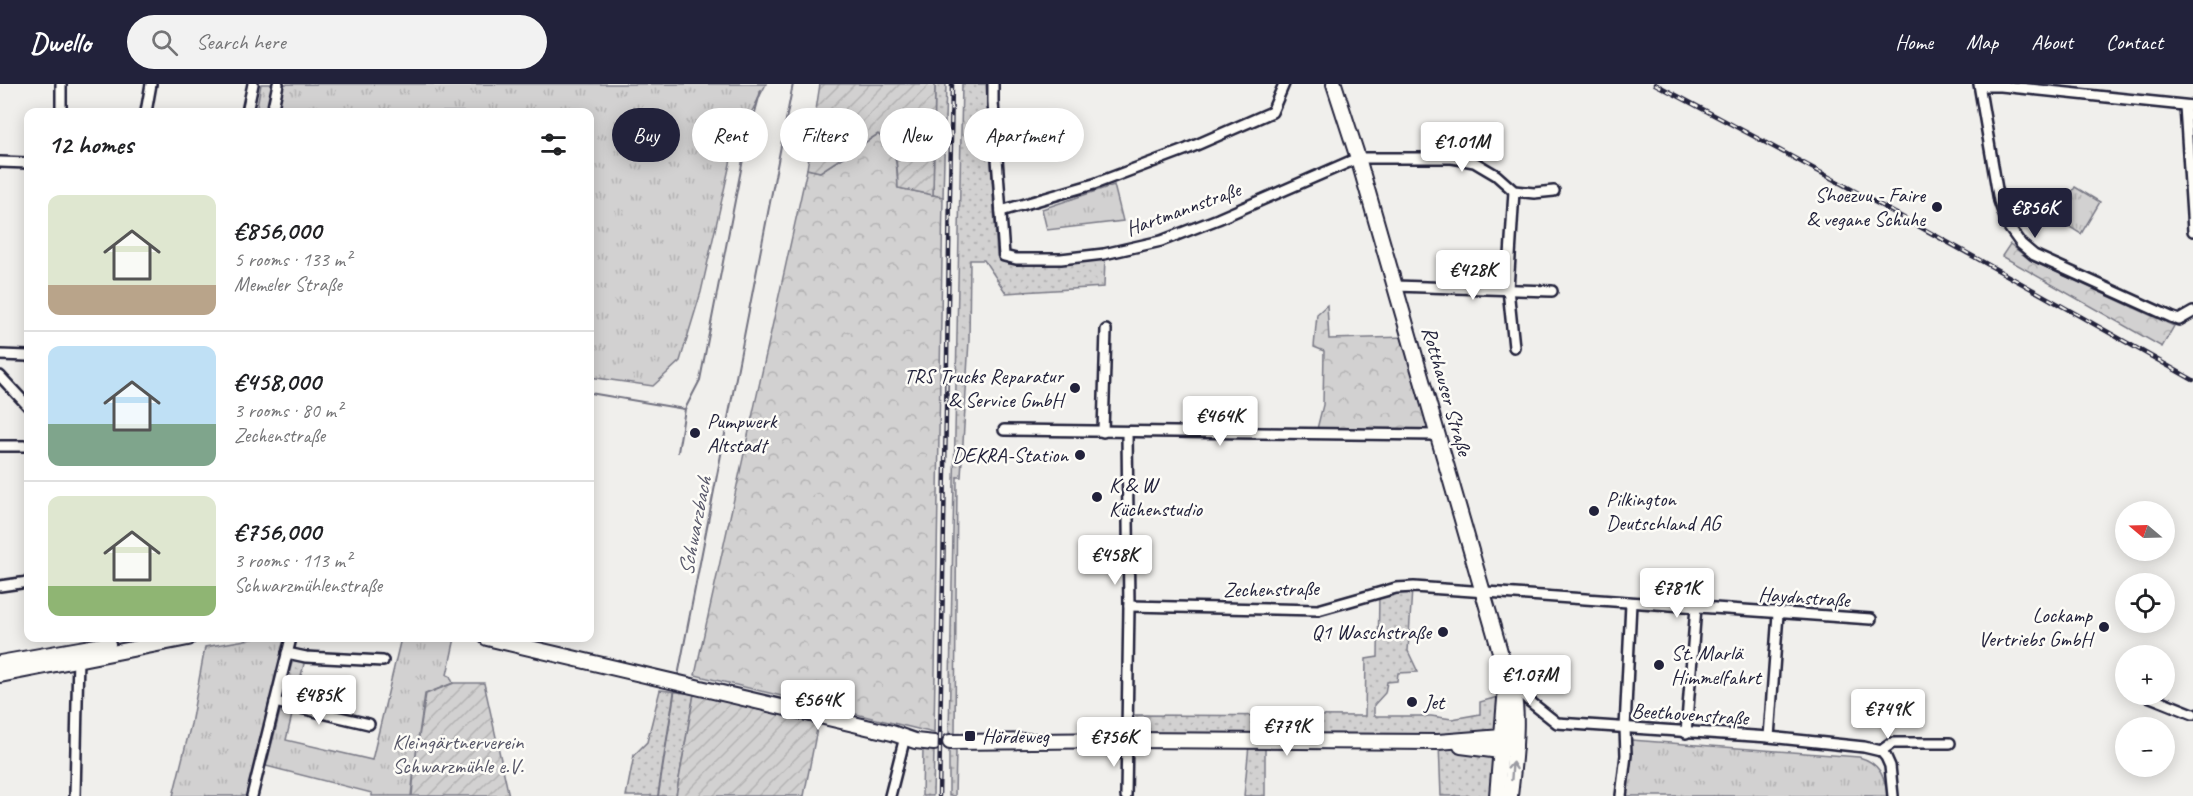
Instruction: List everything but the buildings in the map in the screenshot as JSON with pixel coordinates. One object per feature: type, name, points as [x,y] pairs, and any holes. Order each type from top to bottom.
[{"type":"street","points":[[61,84],[61,108]]},
{"type":"street","points":[[147,108],[151,84]]},
{"type":"street","points":[[248,108],[253,84]]},
{"type":"street","points":[[274,108],[278,84]]},
{"type":"street","name":"Hartmannstraße","points":[[993,84],[1004,255],[1016,259],[1061,259],[1104,254],[1161,241],[1358,158]]},
{"type":"street","points":[[1001,210],[1094,184],[1188,150],[1272,112],[1284,84]]},
{"type":"street","name":"Rotthauser Straße","points":[[1335,84],[1509,680],[1516,724],[1510,796]]},
{"type":"street","points":[[2193,231],[2189,106],[1979,85],[1999,201],[2008,226],[2021,244],[2034,255],[2171,317],[2179,320],[2193,312]]},
{"type":"street","points":[[1358,158],[1452,158],[1474,162],[1496,174],[1514,191],[1534,193],[1554,191]]},
{"type":"street","points":[[0,162],[24,162]]},
{"type":"street","points":[[1514,191],[1508,289],[1514,347]]},
{"type":"street","points":[[1395,286],[1552,291]]},
{"type":"street","points":[[1103,432],[1106,330]]},
{"type":"street","points":[[0,355],[24,356]]},
{"type":"street","points":[[0,376],[24,402]]},
{"type":"street","points":[[1004,430],[1437,435]]},
{"type":"street","points":[[1126,796],[1129,606],[1127,433]]},
{"type":"street","points":[[0,446],[24,446]]},
{"type":"street","points":[[0,586],[24,583]]},
{"type":"street","name":"Zechenstraße","points":[[1129,606],[1318,610],[1396,588],[1464,589],[1483,593]]},
{"type":"street","name":"Haydnstraße","points":[[1483,593],[1871,619]]},
{"type":"street","points":[[1621,796],[1626,755],[1624,728],[1631,603]]},
{"type":"street","points":[[1686,733],[1696,607]]},
{"type":"street","points":[[1769,737],[1778,614]]},
{"type":"street","points":[[0,675],[128,642]]},
{"type":"street","points":[[0,663],[78,655],[162,642]]},
{"type":"street","points":[[252,796],[290,642]]},
{"type":"street","points":[[504,642],[934,743]]},
{"type":"street","points":[[287,653],[306,657],[383,661]]},
{"type":"street","points":[[75,796],[78,655]]},
{"type":"street","name":"Rotthauser Straße","points":[[1497,796],[1509,680]]},
{"type":"street","name":"Beethovenstraße","points":[[1509,680],[1527,700],[1557,723],[1769,737],[1864,747],[1881,751],[1892,743],[1950,743]]},
{"type":"street","points":[[275,702],[369,724]]},
{"type":"street","points":[[2170,705],[2193,714]]},
{"type":"street","points":[[890,796],[905,737]]},
{"type":"street","points":[[950,742],[1127,740],[1438,742],[1501,744],[1515,747]]},
{"type":"street","points":[[1881,751],[1890,766],[1893,796]]},
{"type":"green space","points":[[261,84],[766,84],[754,108],[692,108],[692,162],[730,162],[701,292],[680,361],[653,386],[594,378],[594,108],[257,108]]},
{"type":"green space","points":[[820,84],[935,84],[935,108],[880,108],[880,136],[878,134],[868,141],[868,108],[816,108]]},
{"type":"green space","points":[[935,84],[946,84],[945,108],[935,108]]},
{"type":"green space","points":[[962,84],[986,84],[988,108],[964,108],[964,162],[991,162],[997,256],[1008,264],[1105,256],[1104,287],[1006,293],[984,260],[970,260],[969,340],[961,477],[957,477],[955,733],[949,733]]},
{"type":"green space","points":[[878,134],[880,136],[880,162],[896,162],[898,188],[943,197],[934,733],[695,675],[807,169],[820,172],[835,162],[868,162],[868,141]]},
{"type":"green space","points":[[808,162],[835,162],[820,172],[807,169]]},
{"type":"green space","points":[[896,162],[934,162],[933,195],[898,188]]},
{"type":"green space","points":[[934,162],[944,162],[943,197],[933,195]]},
{"type":"green space","points":[[1114,185],[1123,221],[1047,230],[1042,209]]},
{"type":"green space","points":[[2075,187],[2100,202],[2081,234],[2057,219]]},
{"type":"green space","points":[[2010,244],[2030,260],[2174,326],[2162,347],[2002,256]]},
{"type":"green space","points":[[1327,305],[1329,339],[1407,337],[1434,433],[1316,433],[1323,405],[1324,351],[1314,347],[1317,314]]},
{"type":"green space","points":[[1412,589],[1408,651],[1418,672],[1398,673],[1397,681],[1387,682],[1385,693],[1374,705],[1374,716],[1431,716],[1452,719],[1480,714],[1480,702],[1504,695],[1501,736],[1129,738],[1129,715],[1365,716],[1366,659],[1378,657],[1379,595]]},
{"type":"green space","points":[[234,642],[284,642],[285,644],[249,796],[173,796],[191,724],[205,647]]},
{"type":"green space","points":[[400,642],[454,642],[447,675],[453,683],[425,694],[411,796],[372,796],[372,793],[266,766],[281,708],[283,708],[282,713],[292,715],[286,740],[372,760]]},
{"type":"green space","points":[[293,659],[305,660],[294,703],[282,700]]},
{"type":"green space","name":"Kleingärtnerverein Schwarzmühle e.V.","points":[[454,683],[484,683],[509,796],[412,796],[426,694]]},
{"type":"green space","points":[[660,690],[694,694],[676,796],[626,796],[634,755],[647,742]]},
{"type":"green space","points":[[694,694],[818,724],[804,796],[676,796]]},
{"type":"green space","points":[[1631,740],[1859,757],[1872,763],[1880,771],[1888,796],[1627,796]]},
{"type":"green space","points":[[1439,744],[1499,752],[1496,796],[1441,796]]},
{"type":"green space","points":[[1249,745],[1265,746],[1265,796],[1244,796]]},
{"type":"green space","points":[[923,750],[934,750],[933,796],[922,796]]},
{"type":"green space","points":[[949,750],[956,751],[955,796],[949,796]]},
{"type":"waterway","name":"Schwarzbach","points":[[678,676],[793,84]]},
{"type":"waterway","points":[[678,452],[685,409],[700,380],[745,149],[761,90]]},
{"type":"waterway","points":[[594,394],[684,409]]},
{"type":"waterway","name":"Schwarzbach","points":[[658,796],[675,688]]},
{"type":"railway","points":[[939,796],[952,84]]},
{"type":"railway","points":[[1655,84],[1791,156],[2193,380]]},
{"type":"place","name":"Shoezuu - Faire & vegane Schuhe","points":[[1937,207]]},
{"type":"place","name":"TRS Trucks Reparatur & Service GmbH","points":[[1075,388]]},
{"type":"place","name":"Pumpwerk Altstadt","points":[[695,433]]},
{"type":"place","name":"DEKRA-Station","points":[[1080,455]]},
{"type":"place","name":"K & W Küchenstudio","points":[[1097,497]]},
{"type":"place","name":"Pilkington Deutschland AG","points":[[1594,511]]},
{"type":"place","name":"Lockamp Vertriebs GmbH","points":[[2104,627]]},
{"type":"place","name":"Q1 Waschstraße","points":[[1443,632]]},
{"type":"place","name":"St. Marlä Himmelfahrt","points":[[1659,665]]},
{"type":"place","name":"Jet","points":[[1412,702]]},
{"type":"place","name":"Hördeweg","points":[[970,736]]}]
